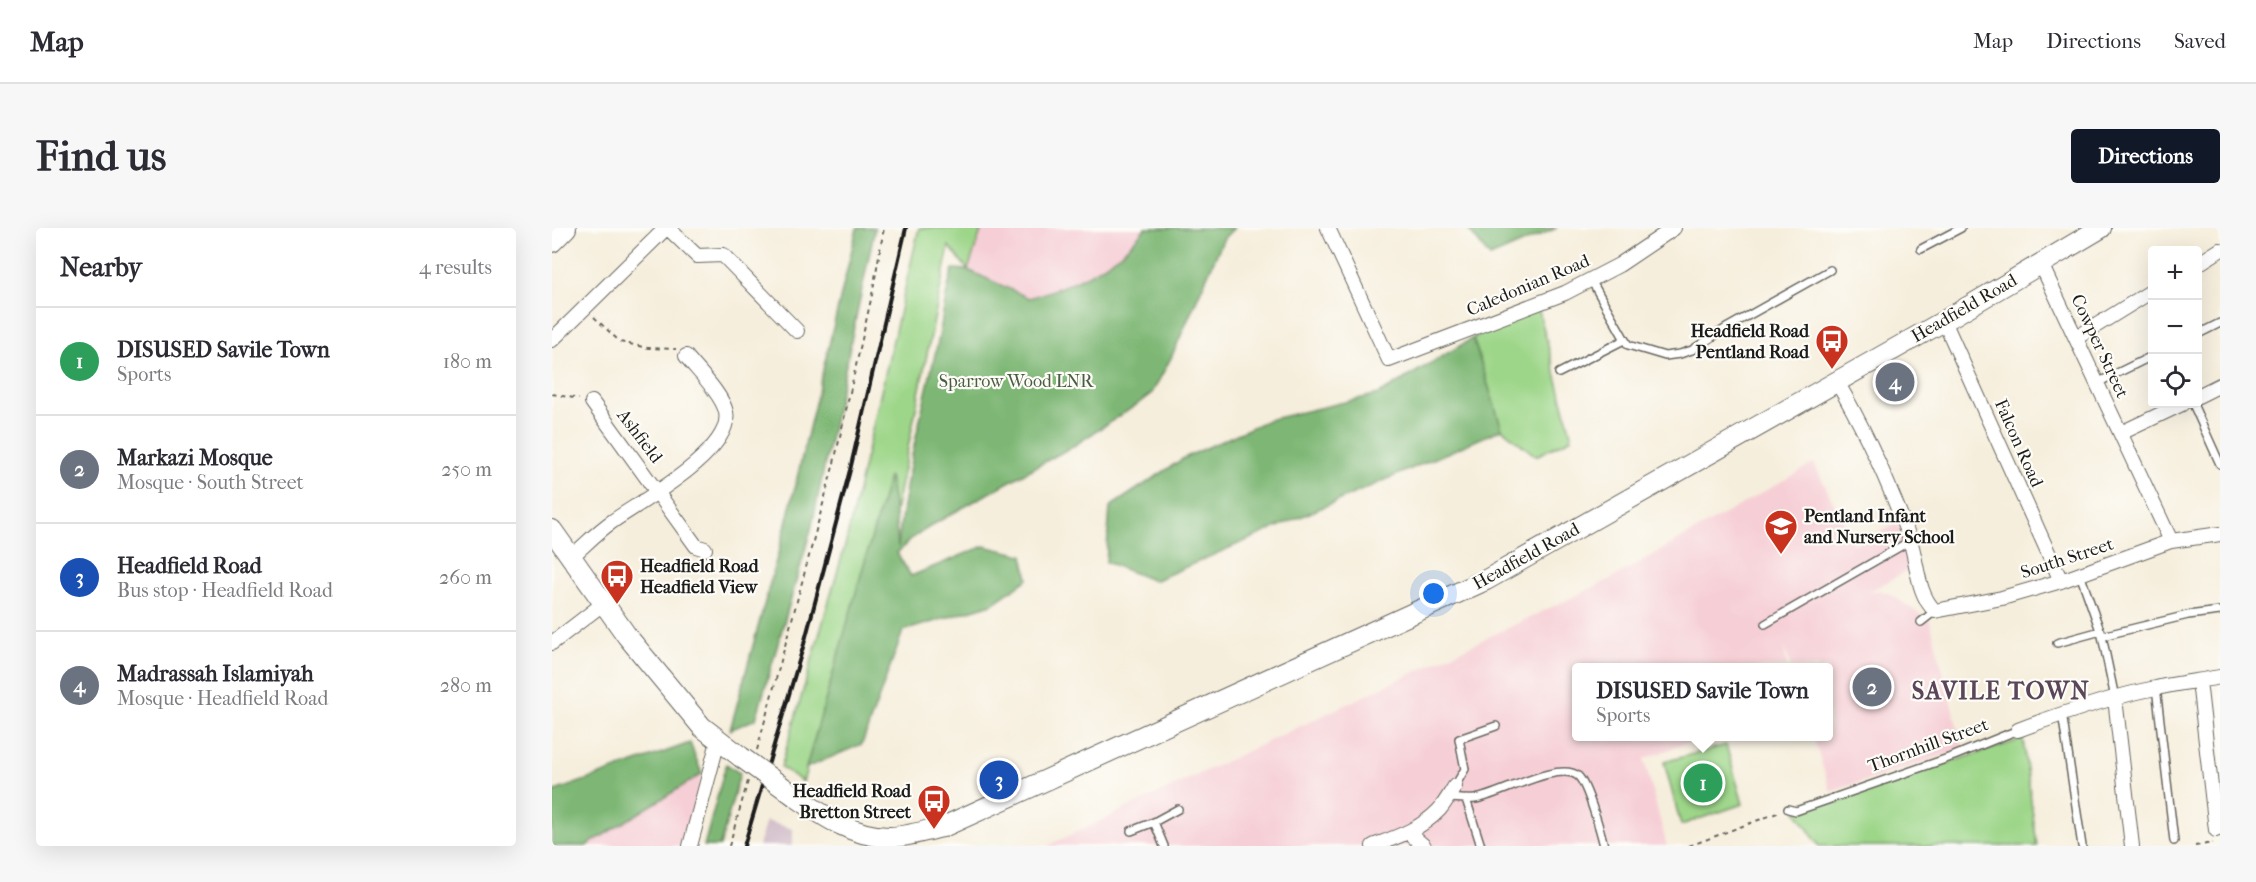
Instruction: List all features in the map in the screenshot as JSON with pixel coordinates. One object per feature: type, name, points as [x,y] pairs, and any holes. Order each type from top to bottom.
[{"type":"street","points":[[552,242],[566,228]]},
{"type":"street","points":[[552,340],[667,228],[697,256],[723,255],[797,331]]},
{"type":"street","name":"Caledonian Road","points":[[1328,228],[1389,360],[1565,293],[1619,265],[1674,228]]},
{"type":"street","name":"Headfield Road","points":[[552,530],[627,636],[695,718],[718,741],[749,754],[795,796],[832,822],[890,842],[943,827],[1485,580],[1944,321],[2101,228]]},
{"type":"street","points":[[2202,261],[2220,250]]},
{"type":"street","name":"Cowper Street","points":[[2041,264],[2171,541]]},
{"type":"street","points":[[2076,338],[2148,293]]},
{"type":"street","name":"Falcon Road","points":[[1944,321],[2061,581]]},
{"type":"street","name":"Ashfield","points":[[571,557],[611,522],[679,478],[708,451],[723,428],[726,413],[715,392],[686,356]]},
{"type":"street","points":[[1837,382],[1852,408],[1887,483],[1910,541],[1931,607]]},
{"type":"street","points":[[2202,394],[2220,385]]},
{"type":"street","name":"Ashfield","points":[[592,402],[659,491],[696,546],[705,549]]},
{"type":"street","points":[[2121,434],[2174,408]]},
{"type":"street","name":"South Street","points":[[1931,607],[2002,598],[2061,581],[2171,541],[2220,534]]},
{"type":"street","points":[[552,643],[604,603]]},
{"type":"street","name":"Thornhill Street","points":[[2018,730],[2061,713],[2156,687],[2220,677]]},
{"type":"street","points":[[2199,681],[2218,835]]},
{"type":"street","points":[[2115,698],[2132,846]]},
{"type":"street","points":[[690,846],[718,741]]},
{"type":"street","points":[[1373,846],[1409,832],[1440,809],[1455,786]]},
{"type":"street","points":[[1409,832],[1424,846]]},
{"type":"lane","points":[[1921,249],[1961,228]]},
{"type":"lane","points":[[1591,280],[1624,340],[1635,348],[1665,356],[1692,350],[1728,327],[1830,270]]},
{"type":"lane","points":[[2202,332],[2220,323]]},
{"type":"lane","points":[[1558,373],[1624,340]]},
{"type":"lane","points":[[2097,383],[2148,358]]},
{"type":"lane","points":[[2195,408],[2220,464]]},
{"type":"lane","points":[[1765,624],[1910,541]]},
{"type":"lane","points":[[2080,574],[2102,633],[2115,698]]},
{"type":"lane","points":[[1921,622],[1931,607]]},
{"type":"lane","points":[[2057,643],[2188,615],[2220,611]]},
{"type":"lane","points":[[2156,687],[2174,841]]},
{"type":"lane","points":[[2061,713],[2082,846]]},
{"type":"lane","points":[[1455,786],[1465,769],[1459,739],[1496,726]]},
{"type":"lane","name":"Thornhill Street","points":[[1788,809],[1796,811],[1954,756],[2018,730]]},
{"type":"lane","points":[[1447,798],[1476,799],[1559,772],[1577,775],[1584,784],[1604,846]]},
{"type":"lane","points":[[1466,799],[1481,846]]},
{"type":"lane","points":[[1131,831],[1178,809]]},
{"type":"lane","points":[[1154,822],[1164,846]]},
{"type":"path","points":[[749,754],[834,463],[872,295],[884,228]]},
{"type":"path","points":[[584,308],[620,342],[648,348],[676,348],[686,356]]},
{"type":"path","points":[[552,394],[592,402]]},
{"type":"path","points":[[729,846],[748,781]]},
{"type":"path","points":[[1689,846],[1788,809]]},
{"type":"path","points":[[2195,846],[2218,835]]},
{"type":"shaded area","points":[[982,228],[1145,228],[1125,251],[1098,270],[1029,298],[968,270]]},
{"type":"shaded area","points":[[1814,463],[1854,544],[1897,524],[1914,567],[1867,593],[1879,590],[1890,594],[1930,621],[1963,749],[1831,792],[1814,741],[1833,741],[1833,663],[1790,663],[1784,647],[1786,663],[1572,663],[1572,741],[1691,741],[1644,759],[1667,846],[1047,846],[1609,580]]},
{"type":"shaded area","points":[[702,774],[685,846],[586,846]]},
{"type":"shaded area","points":[[766,821],[793,829],[793,846],[758,846]]},
{"type":"green space","points":[[857,228],[875,228],[811,530],[756,719],[730,730],[785,528]]},
{"type":"green space","points":[[919,228],[982,228],[968,270],[949,246],[895,512],[889,478],[803,782],[781,767],[846,542]]},
{"type":"green space","name":"Sparrow Wood LNR","points":[[1145,228],[1234,228],[1224,238],[1171,358],[1152,393],[1075,445],[939,521],[912,538],[897,553],[911,576],[984,546],[1023,555],[1028,579],[992,604],[903,631],[862,744],[806,768],[889,476],[898,547],[909,473],[953,269],[968,270],[1029,298],[1061,287],[1093,272],[1121,253]]},
{"type":"green space","points":[[1467,228],[1557,228],[1490,257]]},
{"type":"green space","points":[[1538,307],[1572,438],[1536,456],[1502,429],[1473,338]]},
{"type":"green space","points":[[1473,338],[1502,429],[1154,581],[1106,562],[1110,507],[1184,458],[1268,420],[1379,394]]},
{"type":"green space","points":[[2023,739],[2037,846],[1819,846],[1796,811]]},
{"type":"green space","points":[[690,743],[702,774],[586,846],[552,846],[552,792]]},
{"type":"green space","points":[[1726,745],[1743,804],[1681,825],[1664,762]]},
{"type":"green space","points":[[726,764],[740,773],[720,846],[704,846]]},
{"type":"railway","points":[[744,846],[804,644],[850,470],[906,228]]},
{"type":"place","name":"Headfield Road Pentland Road","points":[[1832,370]]},
{"type":"place","name":"Madrassah Islamiyah","points":[[1895,382]]},
{"type":"place","name":"Pentland Infant and Nursery School","points":[[1781,555]]},
{"type":"place","name":"Headfield Road Headfield View","points":[[617,605]]},
{"type":"place","name":"Markazi Mosque","points":[[1872,687]]},
{"type":"place","name":"Headfield Road","points":[[999,780]]},
{"type":"place","name":"DISUSED Savile Town","points":[[1703,783]]},
{"type":"place","name":"Headfield Road Bretton Street","points":[[934,830]]},
{"type":"district","name":"SAVILE TOWN","points":[[2001,691]]}]
